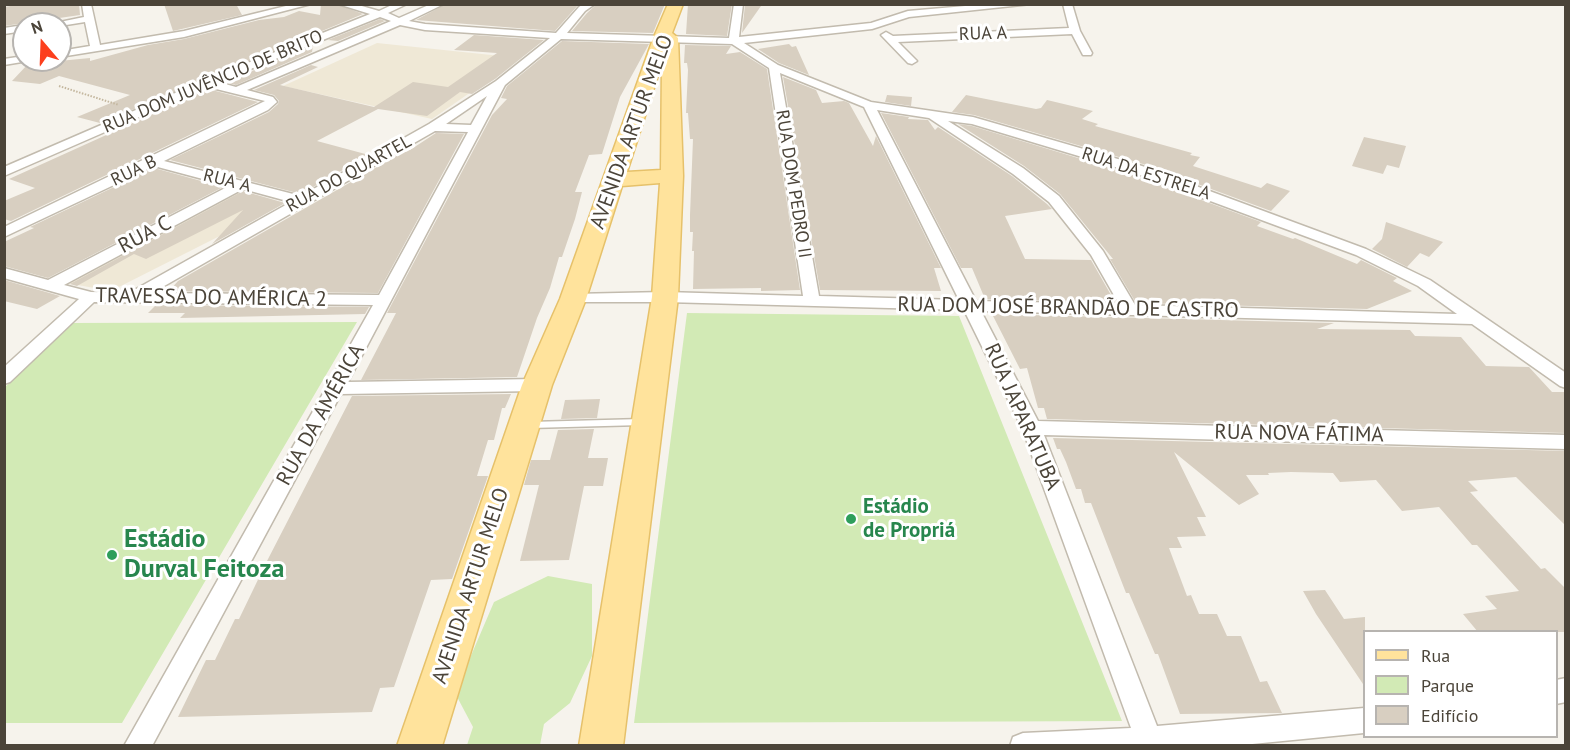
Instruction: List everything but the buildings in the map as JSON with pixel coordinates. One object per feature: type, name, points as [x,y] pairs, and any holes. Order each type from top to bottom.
[{"type":"main road","name":"AVENIDA ARTUR MELO","points":[[602,746],[665,297],[672,176],[669,27]]},
{"type":"main road","name":"AVENIDA ARTUR MELO","points":[[419,746],[537,385],[573,299],[613,180],[669,27]]},
{"type":"main road","points":[[613,180],[672,176]]},
{"type":"street","points":[[86,4],[87,19],[96,49]]},
{"type":"street","points":[[72,52],[216,28],[307,4]]},
{"type":"street","points":[[342,4],[425,27],[559,36],[669,27],[734,41],[872,26],[908,14],[1027,4]]},
{"type":"street","name":"RUA DOM JUVÊNCIO DE BRITO","points":[[4,172],[207,82],[402,4]]},
{"type":"street","points":[[207,82],[238,90],[440,4]]},
{"type":"street","points":[[734,41],[739,4]]},
{"type":"street","points":[[899,4],[908,14]]},
{"type":"street","points":[[1068,4],[1075,31],[1087,53]]},
{"type":"street","name":"RUA DO QUARTEL","points":[[131,298],[433,127],[500,83],[559,36],[584,6]]},
{"type":"street","points":[[72,21],[87,19]]},
{"type":"street","points":[[872,26],[891,39],[912,61]]},
{"type":"street","name":"RUA A","points":[[891,39],[1075,31]]},
{"type":"street","name":"RUA DA ESTRELA","points":[[734,41],[774,67],[869,105],[974,121],[1137,169],[1293,225],[1390,265],[1424,283],[1471,319],[1566,382]]},
{"type":"street","name":"RUA DOM PEDRO II","points":[[774,67],[812,301]]},
{"type":"street","name":"RUA DA AMÉRICA","points":[[137,746],[336,388],[500,83]]},
{"type":"street","name":"RUA B","points":[[4,234],[264,108],[271,102],[269,99],[238,90]]},
{"type":"street","name":"RUA JAPARATUBA","points":[[869,105],[1032,428],[1149,740]]},
{"type":"street","points":[[927,113],[1018,171],[1054,199],[1098,254],[1130,309]]},
{"type":"street","points":[[433,127],[477,129]]},
{"type":"street","name":"RUA A","points":[[153,162],[301,200]]},
{"type":"street","points":[[4,165],[25,163]]},
{"type":"street","name":"RUA C","points":[[50,286],[240,184]]},
{"type":"street","name":"TRAVESSA DO AMÉRICA 2","points":[[4,273],[90,297],[384,300]]},
{"type":"street","points":[[4,378],[90,297]]},
{"type":"street","name":"RUA DOM JOSÉ BRANDÃO DE CASTRO","points":[[573,299],[665,297],[1471,319]]},
{"type":"street","points":[[336,388],[537,385]]},
{"type":"street","name":"RUA NOVA FÁTIMA","points":[[1032,428],[1566,442]]},
{"type":"street","points":[[1023,746],[1149,740],[1363,721]]},
{"type":"lane","points":[[524,425],[647,422]]},
{"type":"path","points":[[59,86],[140,111]]},
{"type":"shaded area","points":[[377,43],[520,58],[432,119],[283,86]]},
{"type":"shaded area","points":[[235,192],[283,204],[111,291],[61,282]]},
{"type":"green space","name":"Estádio de Propriá","points":[[687,313],[959,316],[1122,721],[634,723]]},
{"type":"green space","name":"Estádio Durval Feitoza","points":[[357,322],[122,723],[5,723],[5,387],[72,323]]},
{"type":"green space","points":[[548,576],[592,584],[592,656],[570,703],[544,724],[540,745],[467,745],[473,727],[455,693],[494,602]]},
{"type":"place","name":"Estádio de Propriá","points":[[851,519]]},
{"type":"place","name":"Estádio Durval Feitoza","points":[[112,555]]}]
